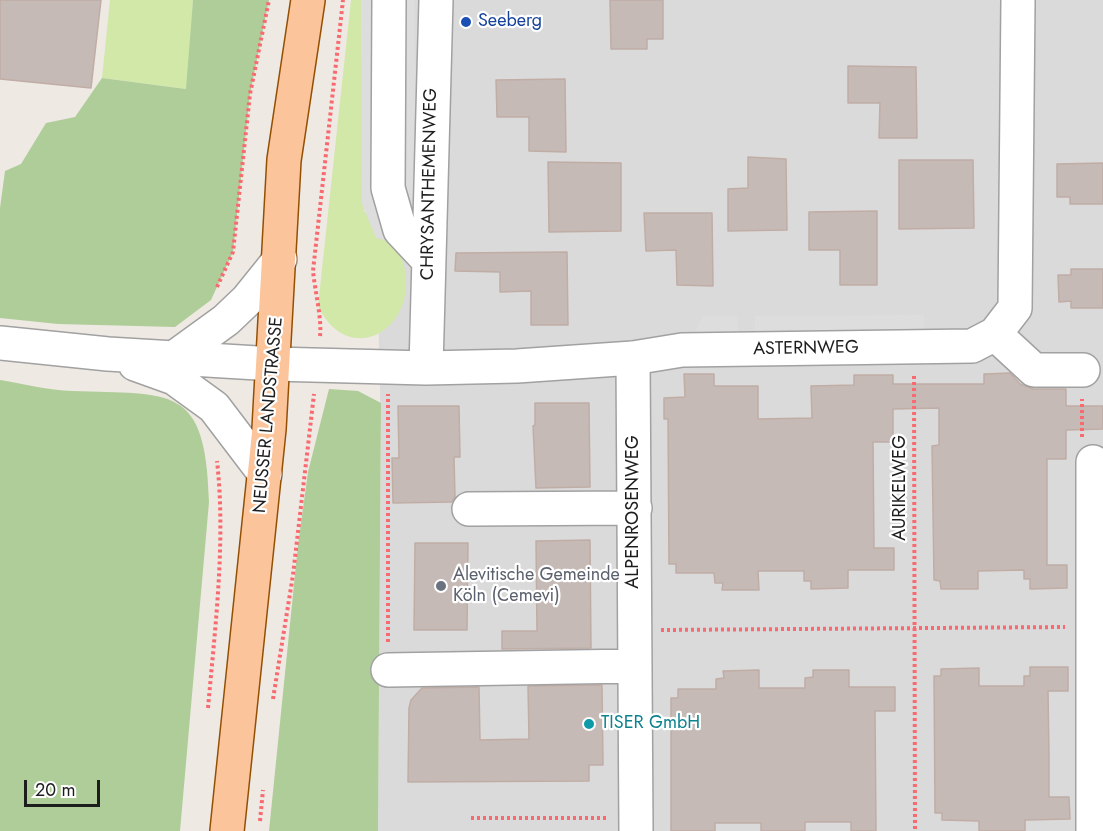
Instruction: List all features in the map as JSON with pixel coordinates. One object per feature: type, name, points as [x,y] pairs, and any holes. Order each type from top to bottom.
[{"type":"main road","name":"NEUSSER LANDSTRASSE","points":[[227,831],[265,474],[274,364],[284,160],[308,0]]},
{"type":"street","points":[[389,0],[388,188],[400,230],[428,260]]},
{"type":"street","name":"CHRYSANTHEMENWEG","points":[[426,368],[436,0]]},
{"type":"street","name":"ASTERNWEG","points":[[108,354],[274,364],[426,368],[518,366],[633,358],[682,350],[972,346],[995,334],[1015,308],[1018,0]]},
{"type":"street","points":[[175,357],[226,320],[247,300],[280,259]]},
{"type":"street","points":[[995,334],[1034,370],[1083,370]]},
{"type":"street","points":[[0,344],[108,354],[174,378],[214,407],[265,474]]},
{"type":"street","name":"ALPENROSENWEG","points":[[633,358],[635,824]]},
{"type":"street","points":[[1092,462],[1098,504],[1093,627],[1093,831]]},
{"type":"street","points":[[469,509],[635,508]]},
{"type":"street","points":[[388,670],[634,666]]},
{"type":"path","points":[[226,320],[211,300],[233,252],[250,94],[269,0]]},
{"type":"path","points":[[271,706],[293,575],[322,322],[316,310],[313,271],[343,0]]},
{"type":"path","name":"AURIKELWEG","points":[[914,348],[915,831]]},
{"type":"path","points":[[388,367],[388,670]]},
{"type":"path","points":[[1083,370],[1082,440],[1092,462]]},
{"type":"path","points":[[207,720],[216,607],[219,494],[215,452]]},
{"type":"path","points":[[635,630],[1093,627]]},
{"type":"path","points":[[259,831],[264,787]]},
{"type":"path","points":[[471,818],[635,824]]},
{"type":"shaded area","points":[[361,0],[414,0],[417,195],[402,204],[395,243],[376,238],[362,204]]},
{"type":"shaded area","points":[[371,0],[1103,0],[1103,831],[378,831],[381,435]]},
{"type":"shaded area","points":[[924,315],[925,336],[755,337],[755,316]]},
{"type":"shaded area","points":[[703,316],[737,316],[738,337],[692,338]]},
{"type":"green space","points":[[110,0],[193,0],[187,89],[102,78]]},
{"type":"green space","points":[[193,0],[269,0],[250,94],[233,252],[211,300],[175,327],[58,324],[0,318],[0,208],[5,171],[21,164],[46,123],[75,117],[102,78],[186,89]]},
{"type":"green space","points":[[351,0],[361,0],[364,211],[396,245],[405,272],[405,296],[397,316],[384,330],[368,337],[350,337],[333,327],[318,306]]},
{"type":"green space","points":[[0,380],[63,390],[135,393],[159,397],[177,403],[191,416],[200,435],[206,463],[209,502],[180,831],[0,831]]},
{"type":"green space","points":[[329,389],[358,391],[381,403],[378,831],[269,831],[298,545],[308,472]]},
{"type":"building","points":[[0,0],[101,0],[91,88],[0,79]]},
{"type":"building","points":[[610,0],[663,0],[663,39],[647,39],[647,49],[611,49]]},
{"type":"building","points":[[848,66],[916,67],[917,138],[879,138],[880,103],[848,103]]},
{"type":"building","points":[[565,79],[566,152],[529,151],[529,117],[497,117],[496,80]]},
{"type":"building","points":[[748,157],[786,159],[787,230],[728,231],[728,189],[748,188]]},
{"type":"building","points":[[899,160],[973,160],[974,228],[899,229]]},
{"type":"building","points":[[548,162],[621,163],[621,231],[549,232]]},
{"type":"building","points":[[1103,163],[1103,204],[1070,204],[1070,197],[1057,197],[1057,164]]},
{"type":"building","points":[[877,211],[877,285],[840,285],[840,250],[809,250],[809,212]]},
{"type":"building","points":[[644,213],[712,213],[713,286],[677,285],[676,250],[646,251]]},
{"type":"building","points":[[567,252],[568,325],[531,325],[531,291],[500,292],[500,272],[455,271],[456,253]]},
{"type":"building","points":[[1071,269],[1103,269],[1103,308],[1071,308],[1071,301],[1059,302],[1058,275],[1071,275]]},
{"type":"building","points":[[1010,373],[1020,384],[1033,389],[1066,389],[1066,406],[1103,406],[1103,429],[1066,430],[1066,459],[1047,459],[1047,565],[1067,565],[1067,588],[1030,589],[1030,579],[1024,579],[1024,570],[978,571],[978,589],[941,589],[940,581],[934,580],[932,446],[939,445],[939,408],[893,409],[893,442],[873,442],[874,548],[894,548],[894,570],[848,570],[848,588],[811,589],[811,581],[804,581],[804,571],[758,571],[759,590],[722,590],[723,583],[715,583],[714,573],[676,573],[676,564],[669,564],[668,419],[664,419],[664,398],[685,397],[684,374],[714,374],[714,386],[758,386],[758,419],[812,418],[811,386],[854,385],[854,375],[893,375],[893,384],[984,384],[984,374]]},
{"type":"building","points":[[535,403],[589,403],[590,487],[536,488],[533,426],[535,425]]},
{"type":"building","points":[[398,406],[459,406],[460,457],[454,457],[455,497],[452,502],[393,503],[392,458],[399,458]]},
{"type":"building","points":[[590,540],[591,648],[502,649],[502,631],[537,631],[536,541]]},
{"type":"building","name":"Alevitische Gemeinde Köln (Cemevi)","points":[[415,543],[468,543],[467,630],[414,630]]},
{"type":"building","points":[[1030,667],[1068,667],[1068,691],[1048,691],[1049,797],[1069,797],[1070,819],[1025,820],[1025,831],[979,831],[979,821],[942,820],[942,813],[935,813],[934,676],[941,676],[941,669],[979,668],[979,686],[1024,686],[1024,676],[1030,676]]},
{"type":"building","points":[[759,670],[759,688],[805,688],[805,678],[813,677],[813,670],[849,670],[849,687],[895,687],[895,711],[875,711],[876,831],[851,831],[851,822],[805,822],[805,831],[761,831],[761,823],[715,823],[715,831],[671,831],[671,698],[678,698],[678,689],[716,689],[716,679],[724,678],[723,671]]},
{"type":"building","points":[[602,685],[603,765],[589,765],[589,781],[408,782],[409,708],[411,700],[422,688],[479,687],[480,740],[529,739],[528,686]]},
{"type":"place","name":"Seeberg","points":[[466,22]]},
{"type":"place","name":"Alevitische Gemeinde Köln (Cemevi)","points":[[441,586]]},
{"type":"place","name":"TISER GmbH","points":[[589,724]]}]
